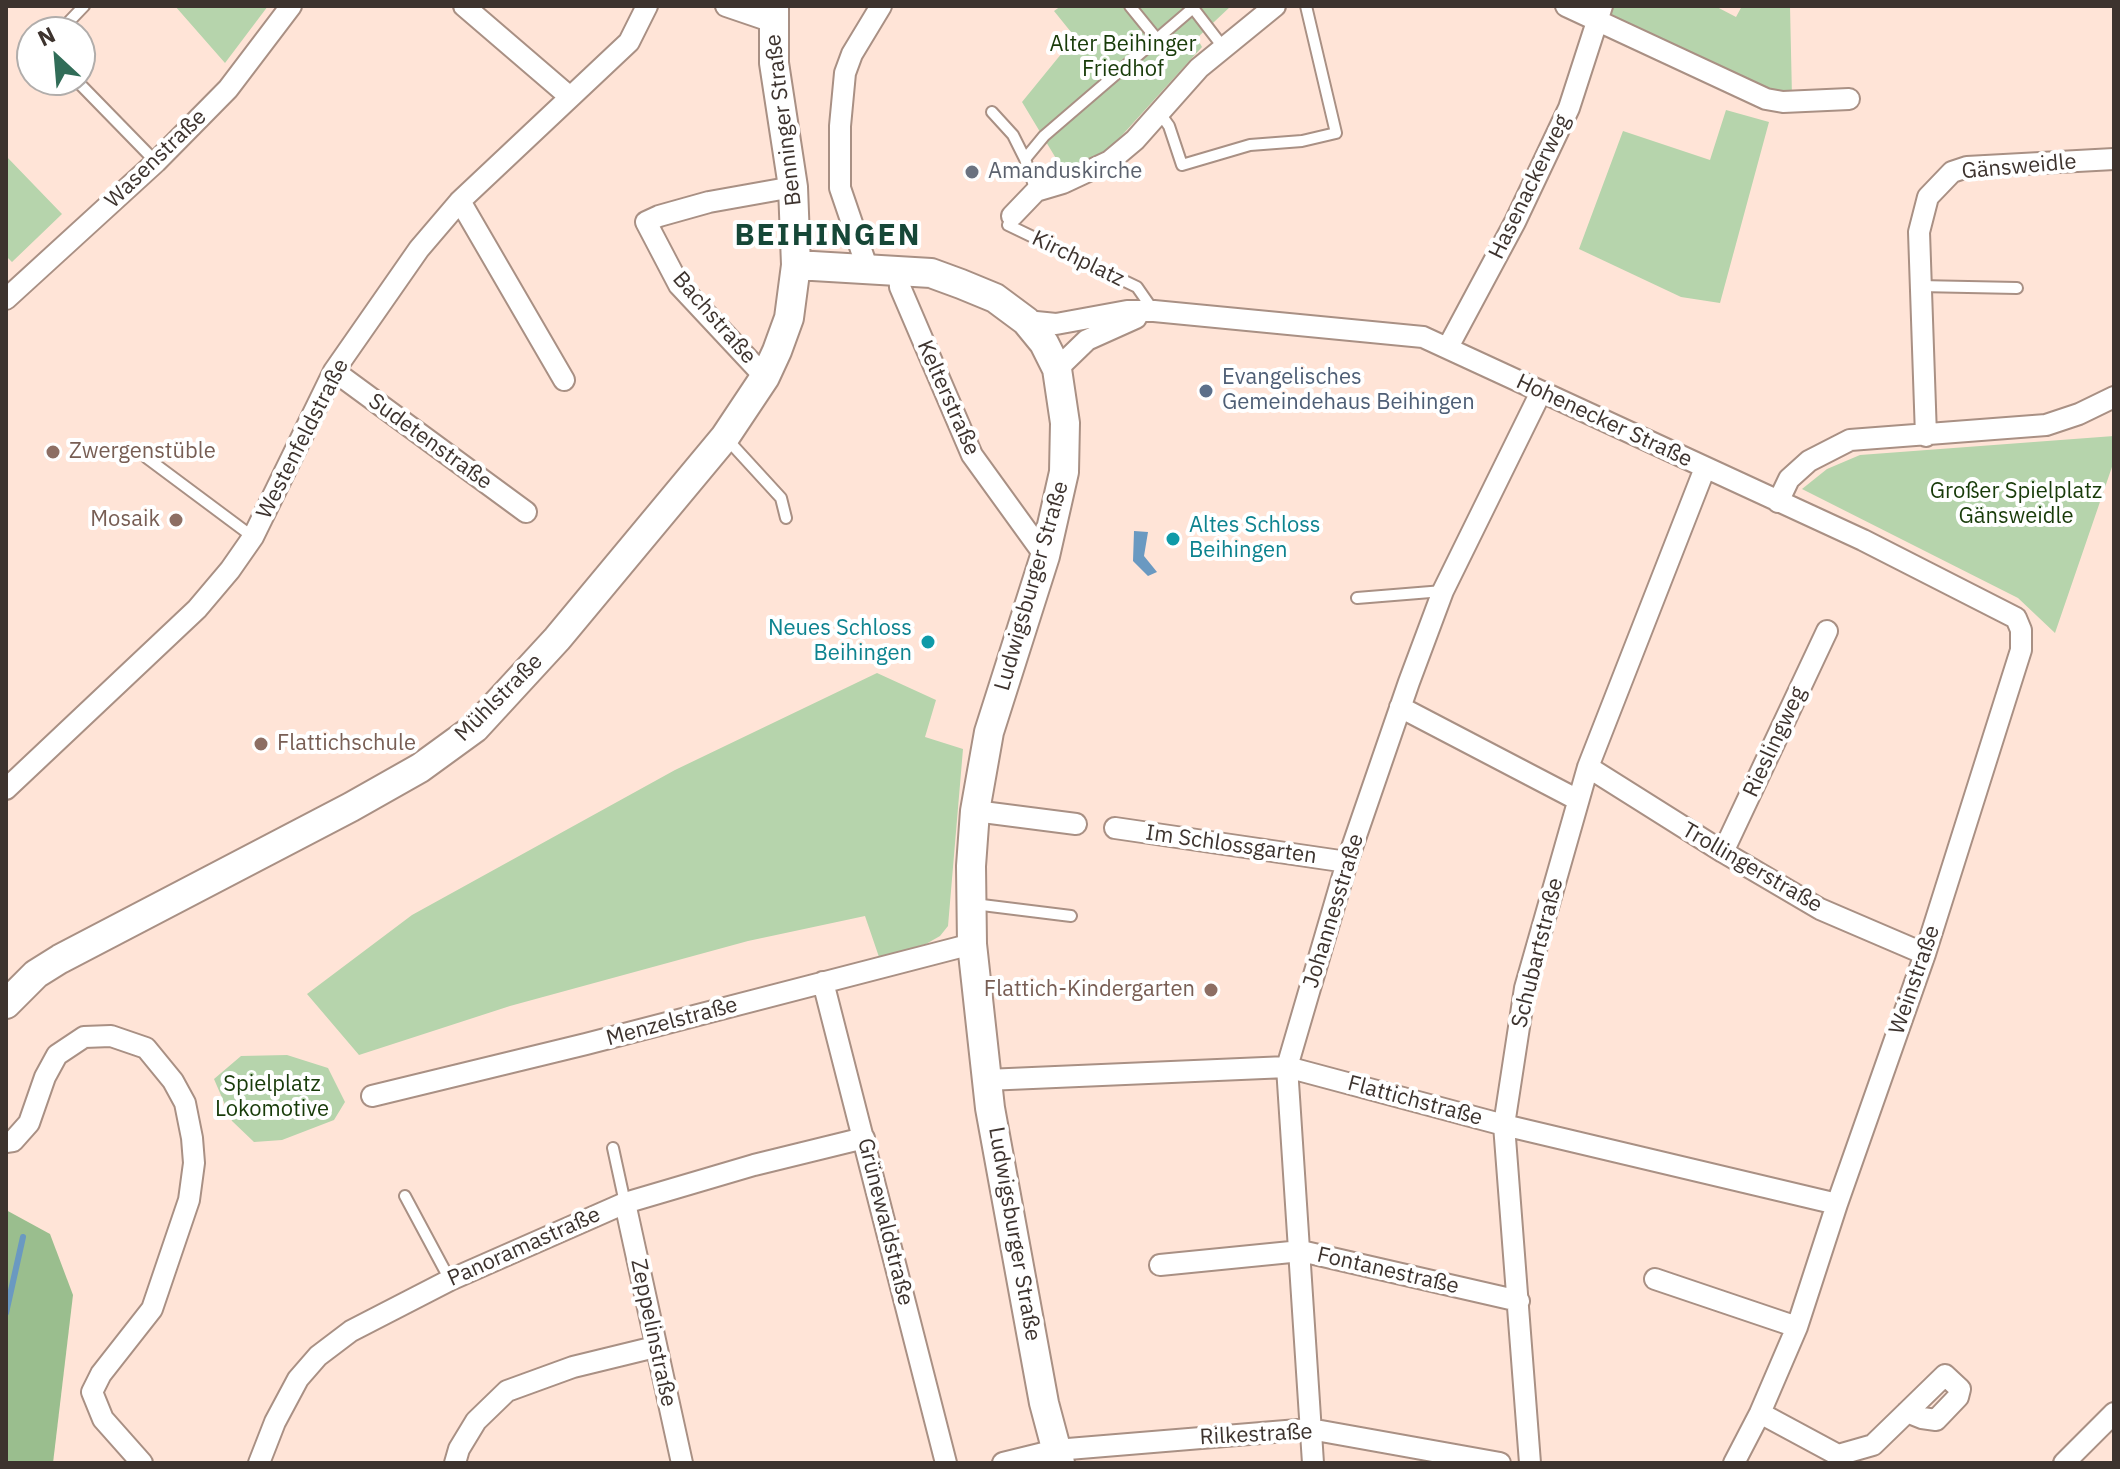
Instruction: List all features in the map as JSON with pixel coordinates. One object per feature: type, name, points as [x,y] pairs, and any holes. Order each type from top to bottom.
[{"type":"main road","name":"Benninger Straße","points":[[773,14],[774,63],[793,187],[796,265]]},
{"type":"main road","points":[[796,265],[931,273],[995,298],[1045,346]]},
{"type":"main road","name":"Mühlstraße","points":[[6,1004],[36,974],[60,959],[351,807],[420,768],[475,728],[567,628],[725,437],[765,377],[789,318],[796,265]]},
{"type":"main road","name":"Ludwigsburger Straße","points":[[1045,346],[1065,423],[1064,472],[1045,556],[989,732],[975,811],[971,866],[972,944],[986,1080],[1044,1403],[1058,1456]]},
{"type":"street","name":"Wasenstraße","points":[[6,299],[156,162],[228,89],[291,6]]},
{"type":"street","points":[[464,6],[570,97]]},
{"type":"street","name":"Westenfeldstraße","points":[[6,789],[197,609],[253,537],[334,371],[419,249],[460,201],[629,42],[647,6]]},
{"type":"street","name":"Benninger Straße","points":[[726,6],[773,14]]},
{"type":"street","points":[[868,270],[840,188],[840,126],[845,73],[852,54],[881,6]]},
{"type":"street","name":"Kirchplatz","points":[[1012,216],[1036,191],[1063,183],[1110,161],[1135,140],[1199,68],[1275,6]]},
{"type":"street","points":[[1566,6],[1600,13],[1766,99],[1783,102],[1849,99]]},
{"type":"street","name":"Hasenackerweg","points":[[1448,347],[1515,222],[1569,108],[1600,13]]},
{"type":"street","name":"Gänsweidle","points":[[1926,436],[1919,232],[1928,197],[1952,172],[1967,167],[2114,159]]},
{"type":"street","name":"Bachstraße","points":[[765,377],[679,285],[646,222],[709,202],[793,187]]},
{"type":"street","points":[[460,201],[564,380]]},
{"type":"street","name":"Kelterstraße","points":[[899,271],[900,287],[972,455],[1045,556]]},
{"type":"street","name":"Hohenecker Straße","points":[[1045,346],[1087,340],[1149,304]]},
{"type":"street","name":"Hohenecker Straße","points":[[1045,346],[1056,324],[1149,304],[1423,337],[1863,540],[1996,606],[2016,618],[2021,630]]},
{"type":"street","points":[[1045,346],[1069,322]]},
{"type":"street","name":"Sudetenstraße","points":[[334,371],[526,512]]},
{"type":"street","name":"Johannesstraße","points":[[1313,1463],[1287,1067],[1347,862],[1443,591],[1541,392]]},
{"type":"street","points":[[1778,502],[1789,479],[1809,461],[1850,440],[2046,425],[2114,397]]},
{"type":"street","name":"Schubartstraße","points":[[1530,1463],[1504,1125],[1525,988],[1588,767],[1705,468]]},
{"type":"street","name":"Weinstraße","points":[[1734,1463],[1760,1413],[1797,1327],[1925,954],[2021,650],[2021,630]]},
{"type":"street","name":"Rieslingweg","points":[[1723,852],[1827,631]]},
{"type":"street","points":[[1400,707],[1578,800]]},
{"type":"street","name":"Trollingerstraße","points":[[1588,767],[1820,909],[1925,954]]},
{"type":"street","points":[[975,811],[1076,824]]},
{"type":"street","name":"Im Schlossgarten","points":[[1115,828],[1347,862]]},
{"type":"street","name":"Menzelstraße","points":[[372,1096],[972,944]]},
{"type":"street","name":"Grünewaldstraße","points":[[823,982],[946,1463]]},
{"type":"street","points":[[6,1142],[13,1141],[29,1123],[45,1077],[57,1055],[84,1037],[111,1036],[146,1048],[173,1081],[185,1103],[194,1163],[189,1200],[152,1309],[101,1374],[92,1392],[103,1419],[142,1463]]},
{"type":"street","name":"Flattichstraße","points":[[986,1080],[1287,1067],[1504,1125],[1837,1204]]},
{"type":"street","name":"Panoramastraße","points":[[259,1463],[275,1422],[298,1379],[318,1356],[351,1331],[450,1280],[625,1203],[754,1165],[864,1138]]},
{"type":"street","name":"Zeppelinstraße","points":[[625,1203],[682,1463]]},
{"type":"street","name":"Fontanestraße","points":[[1160,1265],[1301,1251],[1519,1301]]},
{"type":"street","points":[[1655,1279],[1797,1327]]},
{"type":"street","points":[[455,1463],[459,1449],[476,1421],[507,1391],[573,1367],[655,1347]]},
{"type":"street","points":[[1760,1413],[1838,1455],[1873,1445],[1907,1412]]},
{"type":"street","points":[[2064,1463],[2114,1413]]},
{"type":"street","name":"Rilkestraße","points":[[1003,1463],[1310,1429],[1500,1463]]},
{"type":"lane","points":[[1130,6],[1156,38]]},
{"type":"lane","points":[[1159,112],[1169,126],[1182,165],[1250,145],[1302,141],[1336,133],[1306,6]]},
{"type":"lane","points":[[1025,159],[1044,136],[1192,7],[1223,47]]},
{"type":"lane","points":[[92,96],[156,162]]},
{"type":"lane","points":[[992,112],[1013,135],[1036,191]]},
{"type":"lane","name":"Kirchplatz","points":[[1012,216],[1008,225],[1137,287],[1149,304]]},
{"type":"lane","points":[[1919,286],[2017,288]]},
{"type":"lane","points":[[725,437],[781,498],[786,518]]},
{"type":"lane","points":[[147,458],[253,537]]},
{"type":"lane","points":[[1357,598],[1443,591]]},
{"type":"lane","points":[[972,904],[1071,916]]},
{"type":"lane","points":[[613,1148],[625,1203]]},
{"type":"lane","points":[[405,1196],[450,1280]]},
{"type":"green space","points":[[175,6],[268,6],[225,63]]},
{"type":"green space","name":"Alter Beihinger Friedhof","points":[[1061,6],[1231,6],[1197,38],[1202,47],[1106,153],[1063,170],[1022,102],[1075,37],[1054,11]]},
{"type":"green space","points":[[1613,6],[1715,6],[1736,17],[1742,6],[1790,6],[1792,97],[1773,97],[1613,18]]},
{"type":"green space","points":[[1726,110],[1769,122],[1720,303],[1681,297],[1579,249],[1623,131],[1710,160]]},
{"type":"green space","points":[[6,156],[62,214],[12,262],[6,256]]},
{"type":"green space","name":"Großer Spielplatz Gänsweidle","points":[[2114,436],[2114,461],[2055,633],[2018,598],[1802,489],[1827,469],[1860,455]]},
{"type":"green space","points":[[877,673],[936,700],[925,737],[963,749],[948,926],[940,936],[926,944],[879,957],[865,916],[748,941],[510,1006],[359,1055],[307,994],[412,915],[675,770]]},
{"type":"green space","name":"Spielplatz Lokomotive","points":[[287,1055],[328,1068],[345,1102],[334,1120],[282,1140],[254,1142],[232,1121],[214,1079],[241,1056]]},
{"type":"green space","points":[[6,1210],[50,1234],[73,1295],[53,1463],[6,1463]]},
{"type":"water","points":[[1134,531],[1148,532],[1144,556],[1157,572],[1148,576],[1133,561]]},
{"type":"waterway","points":[[6,1313],[23,1237]]},
{"type":"place","name":"Amanduskirche","points":[[972,172]]},
{"type":"place","name":"Evangelisches Gemeindehaus Beihingen","points":[[1206,391]]},
{"type":"place","name":"Zwergenstüble","points":[[53,452]]},
{"type":"place","name":"Mosaik","points":[[176,520]]},
{"type":"place","name":"Altes Schloss Beihingen","points":[[1173,539]]},
{"type":"place","name":"Neues Schloss Beihingen","points":[[928,642]]},
{"type":"place","name":"Flattichschule","points":[[261,744]]},
{"type":"place","name":"Flattich-Kindergarten","points":[[1211,990]]},
{"type":"district","name":"BEIHINGEN","points":[[828,236]]}]
